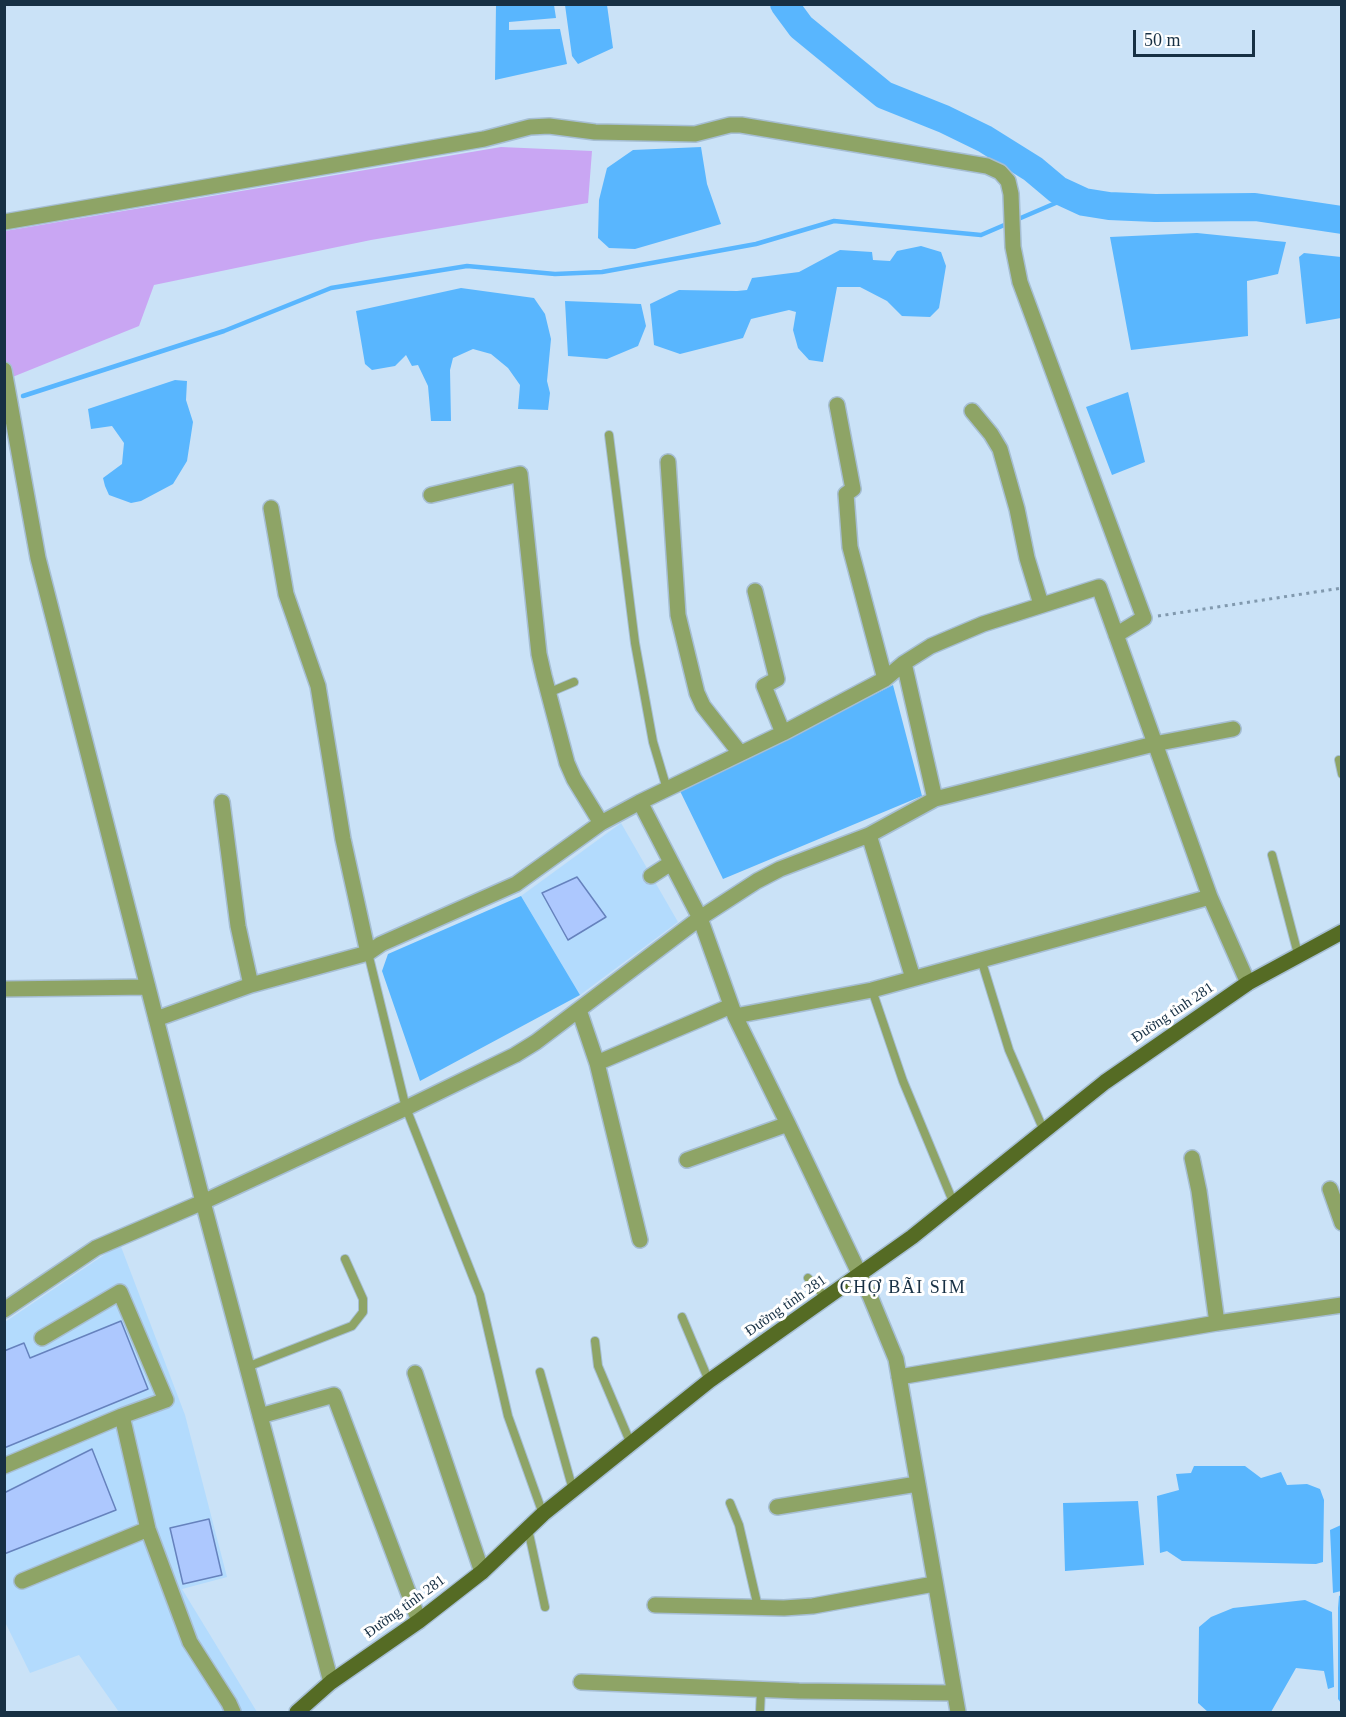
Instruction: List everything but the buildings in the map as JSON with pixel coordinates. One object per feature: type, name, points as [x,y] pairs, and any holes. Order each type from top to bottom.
[{"type":"main road","name":"Đường tỉnh 281","points":[[297,1713],[331,1682],[418,1621],[482,1572],[543,1514],[709,1382],[828,1299],[954,1205],[1105,1082],[1248,984],[1341,932]]},
{"type":"street","points":[[4,222],[484,139],[530,127],[549,126],[595,132],[696,134],[730,125],[741,125],[987,166],[1000,172],[1008,181],[1011,194],[1014,257],[1020,282],[1144,618],[1116,635]]},
{"type":"street","points":[[4,370],[38,558],[203,1202],[331,1682]]},
{"type":"street","points":[[837,405],[853,489],[846,494],[851,555],[885,679]]},
{"type":"street","points":[[972,411],[1000,449],[1041,604]]},
{"type":"street","points":[[668,462],[676,596],[697,693],[703,706],[740,753]]},
{"type":"street","points":[[431,495],[520,474],[539,654],[548,693],[570,771],[602,823]]},
{"type":"street","points":[[271,508],[286,594],[318,686],[343,839],[368,953]]},
{"type":"street","points":[[156,1019],[251,985],[368,953],[381,944],[516,884],[602,823],[640,802],[783,733],[885,679],[904,663],[931,646],[983,624],[1099,587],[1210,897],[1248,984]]},
{"type":"street","points":[[755,591],[777,679],[764,686],[783,733]]},
{"type":"street","points":[[904,663],[935,799]]},
{"type":"street","points":[[4,1310],[96,1248],[203,1202],[515,1055],[579,1010],[700,918],[780,869],[869,835],[935,799],[1154,744],[1233,729]]},
{"type":"street","points":[[222,802],[238,926],[251,985]]},
{"type":"street","points":[[640,802],[700,918],[733,1011],[788,1124],[896,1359],[958,1713]]},
{"type":"street","points":[[869,835],[913,978]]},
{"type":"street","points":[[651,876],[671,863]]},
{"type":"street","points":[[597,1063],[733,1011],[872,990],[1210,897]]},
{"type":"street","points":[[4,989],[148,987]]},
{"type":"street","points":[[579,1010],[597,1063],[640,1240]]},
{"type":"street","points":[[687,1160],[788,1124]]},
{"type":"street","points":[[1192,1158],[1199,1191],[1217,1323]]},
{"type":"street","points":[[1330,1189],[1341,1222]]},
{"type":"street","points":[[4,1466],[166,1400],[120,1292],[42,1338]]},
{"type":"street","points":[[899,1377],[1217,1323],[1341,1305]]},
{"type":"street","points":[[415,1373],[482,1572]]},
{"type":"street","points":[[260,1416],[334,1395],[418,1621]]},
{"type":"street","points":[[122,1416],[148,1528],[190,1642],[230,1703],[233,1713]]},
{"type":"street","points":[[777,1507],[917,1484]]},
{"type":"street","points":[[22,1581],[148,1528]]},
{"type":"street","points":[[655,1605],[813,1606],[934,1584]]},
{"type":"street","points":[[581,1682],[761,1690],[954,1693]]},
{"type":"lane","points":[[609,435],[635,643],[653,742],[667,789]]},
{"type":"lane","points":[[548,693],[574,682]]},
{"type":"lane","points":[[1339,760],[1341,774]]},
{"type":"lane","points":[[1272,855],[1298,954]]},
{"type":"lane","points":[[368,953],[406,1108],[480,1295],[508,1416],[543,1514]]},
{"type":"lane","points":[[981,960],[1010,1050],[1044,1131]]},
{"type":"lane","points":[[872,990],[903,1081],[954,1205]]},
{"type":"lane","points":[[247,1367],[352,1326],[363,1312],[363,1299],[345,1259]]},
{"type":"lane","points":[[808,1278],[828,1299]]},
{"type":"lane","points":[[682,1317],[709,1382]]},
{"type":"lane","points":[[595,1341],[598,1366],[631,1444]]},
{"type":"lane","points":[[540,1372],[573,1490]]},
{"type":"lane","points":[[730,1503],[739,1525],[758,1607]]},
{"type":"lane","points":[[528,1528],[545,1606]]},
{"type":"lane","points":[[760,1713],[761,1690]]},
{"type":"path","points":[[1144,618],[1341,588]]},
{"type":"shaded area","points":[[501,147],[592,151],[588,203],[371,240],[154,285],[139,326],[5,380],[5,231]]},
{"type":"shaded area","points":[[621,823],[678,922],[580,995],[521,896]]},
{"type":"shaded area","points":[[120,1244],[185,1415],[227,1577],[182,1589],[257,1712],[119,1712],[79,1655],[30,1673],[5,1622],[5,1322]]},
{"type":"water","points":[[496,5],[554,5],[556,18],[509,22],[509,30],[560,29],[567,64],[495,80]]},
{"type":"water","points":[[565,5],[607,5],[613,48],[578,64],[572,56]]},
{"type":"water","points":[[701,147],[707,184],[721,224],[635,249],[609,248],[598,238],[599,200],[607,168],[633,150]]},
{"type":"water","points":[[1197,233],[1286,242],[1278,274],[1247,281],[1248,336],[1131,350],[1110,237]]},
{"type":"water","points":[[921,246],[941,252],[946,266],[939,308],[930,317],[902,316],[887,301],[860,287],[837,287],[823,362],[809,360],[798,348],[793,330],[796,312],[789,310],[751,319],[743,338],[680,354],[654,345],[650,304],[679,290],[747,290],[752,278],[799,272],[840,250],[872,252],[873,260],[890,261],[897,251]]},
{"type":"water","points":[[1304,253],[1341,257],[1341,318],[1306,324],[1299,257]]},
{"type":"water","points":[[461,288],[534,298],[545,314],[551,339],[547,381],[550,393],[548,410],[518,409],[520,385],[508,368],[491,354],[473,349],[453,358],[450,370],[451,421],[431,421],[428,386],[418,365],[412,366],[406,355],[395,366],[372,370],[365,364],[356,311]]},
{"type":"water","points":[[565,301],[641,304],[646,326],[638,346],[607,359],[568,356]]},
{"type":"water","points":[[175,380],[187,381],[186,400],[193,422],[187,461],[173,484],[141,501],[131,503],[109,495],[103,478],[122,464],[124,443],[112,426],[91,429],[88,409]]},
{"type":"water","points":[[1128,392],[1145,462],[1112,475],[1086,407]]},
{"type":"water","points":[[893,685],[922,796],[723,879],[680,791]]},
{"type":"water","points":[[521,896],[580,995],[420,1081],[382,971],[388,954]]},
{"type":"water","points":[[1194,1466],[1245,1466],[1261,1478],[1281,1472],[1287,1485],[1307,1484],[1320,1489],[1324,1500],[1323,1562],[1316,1564],[1182,1561],[1167,1551],[1160,1553],[1157,1496],[1179,1490],[1176,1474],[1191,1473]]},
{"type":"water","points":[[1138,1501],[1144,1565],[1065,1571],[1063,1503]]},
{"type":"water","points":[[1341,1525],[1341,1591],[1333,1593],[1330,1530]]},
{"type":"water","points":[[1342,1595],[1341,1703],[1338,1699],[1338,1608],[1339,1596]]},
{"type":"water","points":[[1305,1600],[1332,1612],[1334,1687],[1328,1689],[1324,1671],[1296,1668],[1271,1712],[1208,1712],[1198,1703],[1199,1627],[1211,1617],[1233,1608]]},
{"type":"waterway","points":[[784,4],[801,27],[884,95],[944,119],[985,139],[1033,169],[1058,190],[1084,202],[1109,206],[1155,208],[1255,207],[1342,220]]},
{"type":"waterway","points":[[1016,220],[1072,196]]},
{"type":"waterway","points":[[23,396],[224,331],[331,288],[467,266],[555,274],[602,272],[756,244],[834,221],[981,235],[1009,223]]},
{"type":"district","name":"CHỢ BÃI SIM","points":[[903,1288]]}]
